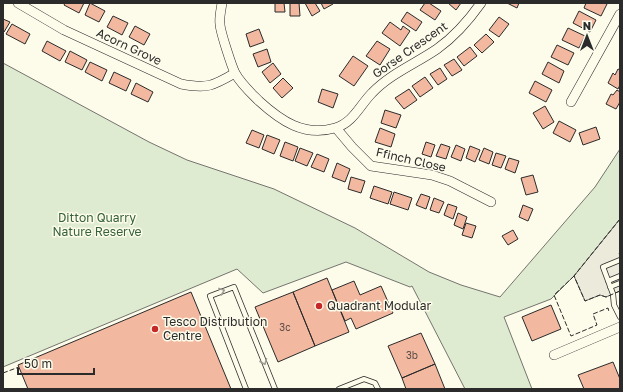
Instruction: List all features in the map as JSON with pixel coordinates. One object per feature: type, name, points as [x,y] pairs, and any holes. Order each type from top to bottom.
[{"type":"street","name":"Acorn Grove","points":[[18,3],[64,30],[181,84],[206,87],[235,73]]},
{"type":"street","name":"Gorse Crescent","points":[[222,3],[220,24],[235,73],[252,95],[276,116],[298,128],[321,131],[336,128],[355,114],[371,93],[396,73],[438,48],[472,16],[481,3]]},
{"type":"street","points":[[571,102],[620,14]]},
{"type":"street","name":"Ffinch Close","points":[[336,128],[352,148],[371,166],[432,175],[450,182],[490,202]]},
{"type":"street","points":[[554,355],[620,327]]},
{"type":"lane","points":[[620,260],[602,267],[610,287],[614,305],[620,318]]},
{"type":"lane","points":[[608,281],[620,276]]},
{"type":"lane","points":[[610,287],[620,283]]},
{"type":"lane","points":[[246,389],[210,296],[234,287],[275,389]]},
{"type":"lane","points":[[339,389],[364,378],[375,383],[378,389]]},
{"type":"green space","name":"Ditton Quarry Nature Reserve","points":[[3,63],[149,142],[187,160],[274,189],[355,228],[429,272],[461,285],[500,297],[595,187],[620,149],[620,219],[574,276],[551,299],[504,317],[532,389],[465,389],[412,286],[410,287],[346,262],[263,293],[237,269],[3,367]]},
{"type":"shaded area","points":[[620,219],[620,291],[606,297],[600,295],[585,301],[574,276]]},
{"type":"building","points":[[65,3],[84,3],[79,13],[64,5]]},
{"type":"building","points":[[90,3],[105,11],[99,22],[85,15]]},
{"type":"building","points":[[275,3],[284,3],[285,12],[275,12]]},
{"type":"building","points":[[290,3],[299,3],[300,16],[290,16]]},
{"type":"building","points":[[305,3],[315,3],[320,11],[312,16]]},
{"type":"building","points":[[321,3],[332,3],[333,4],[324,9]]},
{"type":"building","points":[[425,3],[429,3],[441,11],[435,20],[420,10]]},
{"type":"building","points":[[448,3],[461,3],[456,10]]},
{"type":"building","points":[[507,3],[519,3],[517,8]]},
{"type":"building","points":[[586,3],[607,4],[601,16],[584,8]]},
{"type":"building","points":[[579,11],[596,20],[590,32],[573,23]]},
{"type":"building","points":[[407,12],[422,22],[416,31],[401,21]]},
{"type":"building","points":[[113,16],[128,23],[122,35],[107,27]]},
{"type":"building","points":[[499,17],[509,24],[499,37],[489,30]]},
{"type":"building","points":[[3,19],[10,22],[4,32],[3,31]]},
{"type":"building","points":[[390,22],[401,30],[403,26],[410,31],[400,46],[382,33]]},
{"type":"building","points":[[12,24],[30,34],[25,44],[6,34]]},
{"type":"building","points":[[135,26],[150,34],[144,45],[129,37]]},
{"type":"building","points":[[568,28],[585,36],[579,48],[562,40]]},
{"type":"building","points":[[259,29],[264,42],[250,47],[246,34]]},
{"type":"building","points":[[486,34],[494,42],[482,53],[474,45]]},
{"type":"building","points":[[47,41],[66,51],[60,61],[42,51]]},
{"type":"building","points":[[377,41],[390,49],[380,65],[366,56]]},
{"type":"building","points":[[557,45],[574,53],[568,65],[551,57]]},
{"type":"building","points":[[470,47],[477,56],[464,66],[457,57]]},
{"type":"building","points":[[267,49],[271,62],[258,67],[253,54]]},
{"type":"building","points":[[70,51],[87,60],[82,70],[65,62]]},
{"type":"building","points":[[353,56],[368,66],[354,86],[339,76]]},
{"type":"building","points":[[454,59],[462,70],[452,76],[444,65]]},
{"type":"building","points":[[90,62],[107,70],[102,81],[85,72]]},
{"type":"building","points":[[548,62],[564,71],[559,83],[542,74]]},
{"type":"building","points":[[273,63],[281,74],[270,83],[262,72]]},
{"type":"building","points":[[440,68],[447,79],[438,85],[430,74]]},
{"type":"building","points":[[618,69],[620,70],[620,85],[618,89],[608,83],[613,73],[615,75]]},
{"type":"building","points":[[114,72],[131,80],[126,91],[109,83]]},
{"type":"building","points":[[425,77],[433,88],[420,97],[412,86]]},
{"type":"building","points":[[283,78],[293,88],[282,98],[273,88]]},
{"type":"building","points":[[535,81],[552,90],[546,102],[529,93]]},
{"type":"building","points":[[136,83],[153,92],[148,102],[131,94]]},
{"type":"building","points":[[322,89],[338,94],[333,108],[318,102]]},
{"type":"building","points":[[409,89],[417,100],[404,109],[395,98]]},
{"type":"building","points":[[617,90],[620,92],[620,102],[616,109],[606,104],[611,94],[613,95]]},
{"type":"building","points":[[545,106],[554,122],[543,129],[533,113]]},
{"type":"building","points":[[385,110],[401,115],[396,128],[381,123]]},
{"type":"building","points":[[559,121],[576,130],[570,142],[553,133]]},
{"type":"building","points":[[596,127],[600,139],[583,145],[579,133]]},
{"type":"building","points":[[380,128],[395,134],[391,147],[375,142]]},
{"type":"building","points":[[252,130],[264,135],[259,148],[246,143]]},
{"type":"building","points":[[267,135],[280,140],[274,154],[262,149]]},
{"type":"building","points":[[285,142],[298,147],[293,161],[280,156]]},
{"type":"building","points":[[426,142],[435,145],[431,157],[422,154]]},
{"type":"building","points":[[441,144],[450,147],[446,159],[436,156]]},
{"type":"building","points":[[456,145],[465,149],[461,161],[451,157]]},
{"type":"building","points":[[470,146],[480,150],[475,162],[466,158]]},
{"type":"building","points":[[300,148],[313,153],[307,166],[295,161]]},
{"type":"building","points":[[484,148],[493,152],[489,164],[479,160]]},
{"type":"building","points":[[496,153],[506,156],[501,168],[492,165]]},
{"type":"building","points":[[317,154],[329,159],[324,172],[311,167]]},
{"type":"building","points":[[509,158],[519,161],[515,173],[505,169]]},
{"type":"building","points":[[337,163],[350,169],[345,182],[332,177]]},
{"type":"building","points":[[533,175],[538,192],[526,195],[521,178]]},
{"type":"building","points":[[351,177],[365,181],[361,193],[348,189]]},
{"type":"building","points":[[374,186],[392,192],[388,204],[370,198]]},
{"type":"building","points":[[394,192],[412,198],[408,210],[390,204]]},
{"type":"building","points":[[421,194],[430,197],[426,209],[416,205]]},
{"type":"building","points":[[434,198],[444,202],[439,213],[430,210]]},
{"type":"building","points":[[448,204],[457,207],[453,219],[444,215]]},
{"type":"building","points":[[523,205],[533,209],[528,221],[519,217]]},
{"type":"building","points":[[458,213],[467,217],[463,229],[454,225]]},
{"type":"building","points":[[466,223],[476,226],[472,238],[462,235]]},
{"type":"building","points":[[513,230],[518,239],[508,245],[502,236]]},
{"type":"building","name":"Quadrant Modular","points":[[327,278],[349,332],[315,346],[293,292]]},
{"type":"building","points":[[354,281],[360,295],[381,286],[393,313],[356,329],[351,318],[345,321],[332,290]]},
{"type":"building","name":"Tesco Distribution Centre","points":[[191,292],[231,389],[28,389],[18,365]]},
{"type":"building","points":[[293,292],[315,346],[278,362],[255,307]]},
{"type":"building","points":[[551,305],[561,329],[532,341],[522,317]]},
{"type":"building","points":[[421,333],[435,364],[402,378],[388,346]]},
{"type":"building","points":[[613,362],[620,379],[620,389],[584,389],[578,375]]},
{"type":"building","points":[[435,364],[445,389],[406,389],[402,378]]},
{"type":"fence","points":[[620,219],[574,276],[585,301],[600,295],[606,297],[620,291]]},
{"type":"fence","points":[[574,276],[554,295],[571,336],[597,325],[593,314],[608,308],[609,312]]},
{"type":"fence","points":[[3,373],[19,367]]},
{"type":"place","name":"Quadrant Modular","points":[[319,306]]},
{"type":"place","name":"Tesco Distribution Centre","points":[[155,329]]}]
